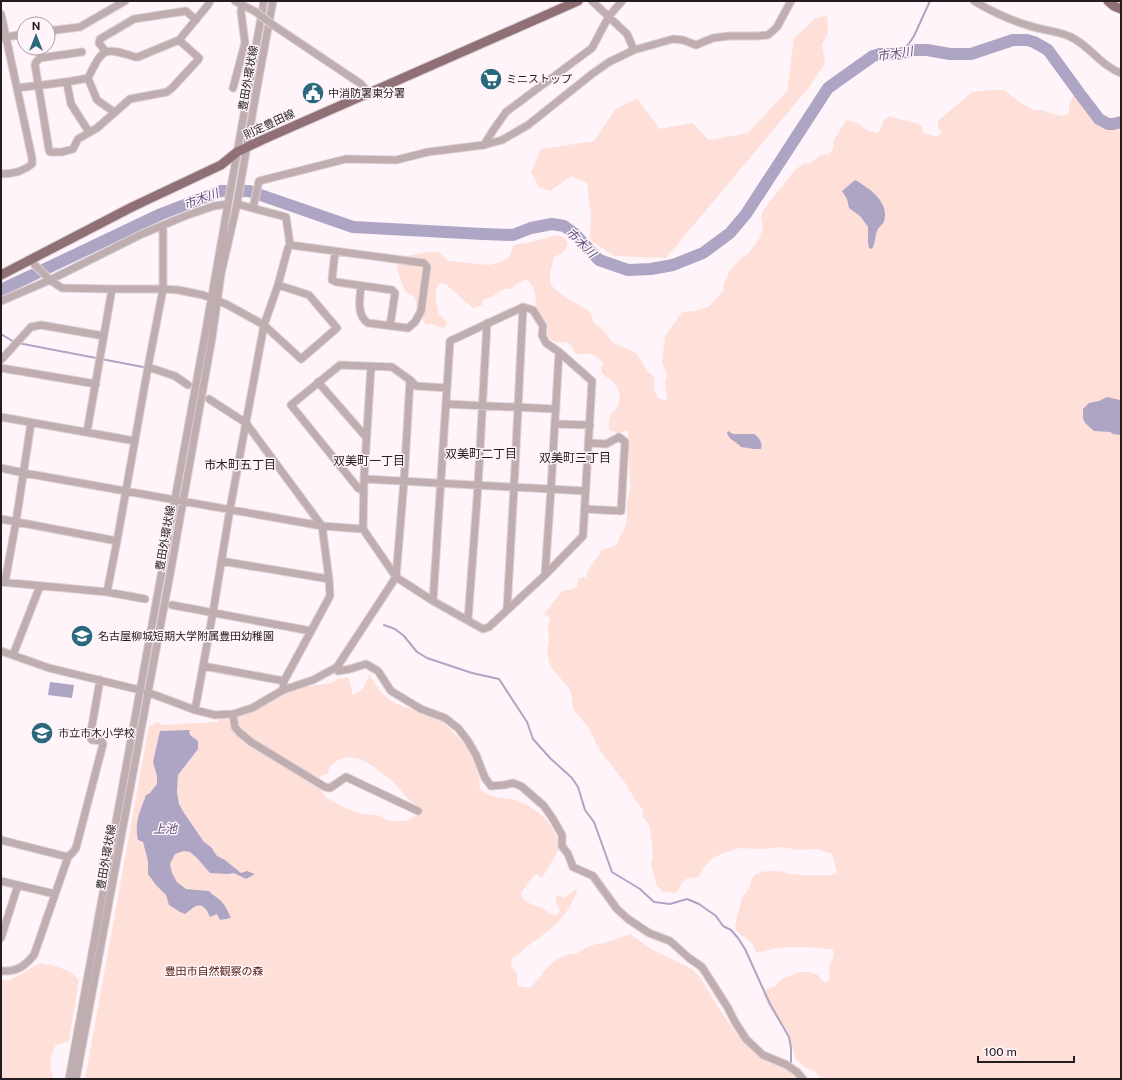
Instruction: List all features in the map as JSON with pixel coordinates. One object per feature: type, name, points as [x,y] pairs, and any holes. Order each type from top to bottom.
[{"type":"main road","name":"則定豊田線","points":[[1,275],[33,261],[132,207],[221,165],[237,152],[247,147],[578,1]]},
{"type":"main road","points":[[1108,1],[1121,10]]},
{"type":"street","points":[[56,30],[80,27],[125,1]]},
{"type":"street","points":[[17,88],[66,83],[88,78],[100,56],[106,52],[114,51],[138,57],[179,40],[210,1]]},
{"type":"street","points":[[235,1],[256,12],[361,84],[369,93]]},
{"type":"street","name":"豊田外環状線","points":[[69,1079],[144,691],[183,501],[228,202],[264,1]]},
{"type":"street","name":"豊田外環状線","points":[[76,1079],[144,691],[175,500],[205,336],[222,274],[238,201],[273,1]]},
{"type":"street","points":[[592,1],[627,34],[634,50]]},
{"type":"street","points":[[484,145],[506,112],[592,48],[609,16],[622,1]]},
{"type":"street","points":[[254,204],[259,182],[346,160],[396,160],[428,152],[484,145],[502,140],[528,124],[592,74],[610,62],[634,50],[673,39],[696,44],[713,38],[729,36],[768,35],[777,27],[791,1]]},
{"type":"street","points":[[974,1],[997,13],[1026,25],[1070,36],[1083,44],[1108,66],[1121,73]]},
{"type":"street","points":[[233,88],[244,43],[241,12],[242,5]]},
{"type":"street","points":[[106,52],[99,44],[100,39],[139,17],[186,11],[196,20]]},
{"type":"street","points":[[1,14],[4,37],[32,158],[32,164],[26,169],[1,174]]},
{"type":"street","points":[[4,37],[16,35]]},
{"type":"street","points":[[82,52],[40,58],[36,62],[35,66],[50,152],[62,152],[73,149],[78,139],[97,128],[130,99],[167,92],[199,58],[179,40]]},
{"type":"street","points":[[88,78],[97,100],[114,112]]},
{"type":"street","points":[[66,83],[71,104],[89,132]]},
{"type":"street","points":[[195,710],[264,326],[290,245],[286,217],[254,204],[238,201]]},
{"type":"street","points":[[1,301],[50,280],[142,234],[185,216],[228,202]]},
{"type":"street","points":[[107,592],[163,289],[163,225]]},
{"type":"street","points":[[290,245],[424,263],[428,267],[421,311],[415,322],[408,328],[368,323],[364,320],[360,310],[361,286]]},
{"type":"street","points":[[335,251],[332,280],[336,282],[392,290],[395,293],[390,326]]},
{"type":"street","points":[[33,261],[50,280],[62,288],[178,290],[203,295],[214,299],[226,304],[264,326],[301,360],[337,328],[309,295],[278,285]]},
{"type":"street","points":[[86,432],[96,384],[112,289]]},
{"type":"street","points":[[507,609],[523,307]]},
{"type":"street","points":[[371,367],[366,437],[363,529],[396,577],[433,601],[483,629],[489,627],[545,576],[583,536],[592,381],[559,352],[546,343],[542,336],[543,326],[533,310],[523,307],[450,341],[433,601]]},
{"type":"street","points":[[468,620],[478,486],[487,323]]},
{"type":"street","points":[[1,360],[31,327],[41,325],[104,336]]},
{"type":"street","points":[[545,576],[559,352]]},
{"type":"street","points":[[364,491],[358,488],[291,405],[340,365],[392,367],[416,386],[447,388]]},
{"type":"street","points":[[148,366],[175,376],[188,385]]},
{"type":"street","points":[[1,368],[96,384]]},
{"type":"street","points":[[1,651],[48,668],[144,691],[195,710],[215,715],[233,714],[252,708],[283,690],[313,680],[337,667],[396,577],[410,380]]},
{"type":"street","points":[[318,382],[366,437]]},
{"type":"street","points":[[209,399],[246,423],[322,526],[330,579],[330,596],[284,681],[283,690]]},
{"type":"street","points":[[446,404],[556,409]]},
{"type":"street","points":[[1,418],[86,432],[135,442]]},
{"type":"street","points":[[31,423],[16,522],[3,582],[107,592],[145,599]]},
{"type":"street","points":[[555,424],[590,425]]},
{"type":"street","points":[[585,509],[621,511],[625,442],[619,437],[606,444],[589,443]]},
{"type":"street","points":[[1,468],[322,526],[363,529]]},
{"type":"street","points":[[364,479],[586,491]]},
{"type":"street","points":[[1,520],[117,541]]},
{"type":"street","points":[[222,561],[330,579]]},
{"type":"street","points":[[13,655],[40,586]]},
{"type":"street","points":[[172,605],[311,631]]},
{"type":"street","points":[[337,667],[338,671],[366,664],[378,671],[391,691],[421,709],[446,718],[458,728],[468,741],[485,778],[491,786],[513,783],[521,786],[544,806],[562,835],[562,846],[568,854],[573,867],[593,876],[617,909],[628,919],[649,933],[670,941],[702,967],[746,1038],[763,1055],[787,1065],[797,1072],[803,1079]]},
{"type":"street","points":[[203,666],[284,681]]},
{"type":"street","points":[[1,971],[12,971],[19,969],[32,957],[68,857],[76,848],[103,744],[102,741],[92,740],[90,737],[100,680]]},
{"type":"street","points":[[233,714],[236,727],[239,732],[251,742],[325,787],[330,788],[346,777],[418,811]]},
{"type":"street","points":[[1,840],[68,857]]},
{"type":"street","points":[[1,881],[55,894]]},
{"type":"street","points":[[1,938],[18,885]]},
{"type":"green space","points":[[827,16],[828,33],[822,44],[825,63],[810,86],[666,258],[614,256],[590,240],[591,214],[587,183],[571,176],[550,191],[539,187],[531,172],[541,149],[594,141],[615,110],[637,98],[660,129],[693,123],[709,140],[748,133],[787,91],[794,38],[816,18]]},
{"type":"green space","points":[[1004,90],[1033,110],[1043,110],[1063,116],[1069,113],[1069,104],[1074,95],[1077,96],[1103,124],[1110,126],[1121,124],[1121,1079],[822,1079],[815,1072],[805,1067],[795,1058],[789,1035],[783,1024],[771,1011],[762,992],[775,986],[782,979],[800,972],[810,972],[818,975],[820,979],[826,983],[830,978],[829,966],[834,956],[833,950],[792,947],[756,952],[752,943],[736,930],[736,924],[743,896],[748,890],[753,877],[756,874],[773,871],[800,875],[833,875],[837,873],[832,854],[817,849],[797,850],[783,847],[761,849],[740,848],[723,853],[712,859],[703,868],[699,877],[685,880],[677,893],[663,892],[656,884],[651,864],[653,855],[651,836],[649,825],[643,817],[643,810],[626,784],[599,749],[588,727],[573,709],[569,688],[550,666],[547,651],[549,640],[548,625],[550,618],[544,614],[562,591],[577,587],[578,579],[583,577],[589,580],[586,575],[589,569],[602,550],[614,546],[618,542],[627,520],[627,502],[630,488],[628,430],[618,433],[609,430],[609,420],[612,412],[617,409],[619,402],[618,388],[602,373],[601,370],[603,363],[598,358],[591,354],[576,354],[569,343],[556,342],[549,338],[547,335],[548,324],[538,309],[534,289],[527,280],[518,283],[510,289],[500,291],[483,300],[482,305],[473,308],[445,284],[440,283],[436,288],[436,300],[439,314],[447,322],[447,325],[443,328],[430,324],[426,325],[416,314],[416,302],[414,297],[405,292],[397,268],[400,260],[406,256],[430,252],[438,252],[449,261],[489,265],[501,262],[509,257],[514,245],[557,235],[563,237],[568,242],[564,252],[554,257],[550,277],[552,286],[588,310],[594,323],[604,331],[612,342],[636,353],[649,373],[654,377],[654,389],[658,398],[667,401],[665,382],[667,374],[662,363],[665,336],[682,312],[694,311],[708,307],[723,291],[729,272],[742,257],[748,254],[759,239],[763,227],[761,217],[764,209],[795,170],[804,163],[811,163],[820,155],[829,154],[834,147],[833,142],[846,120],[858,123],[868,131],[877,133],[881,129],[883,121],[890,116],[917,123],[922,127],[924,134],[929,134],[936,137],[944,129],[940,131],[938,121],[972,92]]},
{"type":"green space","name":"豊田市自然観察の森","points":[[369,674],[387,698],[400,705],[433,716],[452,730],[470,752],[477,765],[480,789],[493,796],[520,801],[530,806],[547,821],[553,830],[560,848],[542,878],[536,874],[521,893],[524,900],[553,915],[557,915],[560,910],[556,903],[556,895],[564,898],[576,889],[577,891],[573,901],[562,918],[541,937],[512,958],[511,966],[517,974],[517,982],[519,986],[531,988],[550,965],[563,956],[576,954],[585,948],[630,934],[653,950],[692,969],[700,977],[734,1030],[750,1049],[769,1063],[784,1067],[794,1073],[798,1079],[85,1079],[149,725],[160,722],[161,725],[216,723],[221,719],[231,719],[236,732],[246,741],[320,787],[326,798],[360,814],[377,815],[389,821],[406,821],[422,810],[407,798],[393,782],[373,766],[360,759],[348,757],[338,760],[329,768],[328,774],[322,775],[318,780],[251,740],[237,727],[236,717],[252,712],[284,692],[293,689],[330,683],[337,679],[348,677],[352,695],[364,687]]},
{"type":"green space","points":[[40,963],[66,970],[79,980],[69,1041],[56,1045],[52,1054],[50,1066],[54,1079],[1,1079],[1,979],[9,981]]},
{"type":"water","points":[[855,180],[872,191],[877,196],[884,208],[884,221],[878,230],[872,249],[869,248],[868,243],[868,227],[860,216],[849,208],[847,199],[842,191]]},
{"type":"water","points":[[1107,397],[1121,401],[1121,435],[1110,432],[1094,431],[1085,423],[1083,418],[1083,409],[1089,403],[1099,401]]},
{"type":"water","points":[[728,431],[733,434],[754,434],[760,440],[761,449],[741,447],[729,437],[727,433]]},
{"type":"water","points":[[50,682],[74,685],[72,698],[48,695]]},
{"type":"water","name":"上池","points":[[190,730],[189,732],[191,736],[198,741],[198,749],[178,775],[177,792],[179,804],[204,842],[211,847],[217,856],[225,860],[241,873],[247,871],[255,874],[246,879],[234,873],[210,873],[190,852],[184,851],[175,854],[170,864],[172,873],[177,882],[186,889],[209,891],[223,903],[231,918],[220,920],[217,914],[210,917],[205,908],[199,905],[195,906],[185,914],[169,905],[166,895],[148,874],[148,861],[143,842],[138,840],[137,822],[140,812],[146,795],[150,793],[157,784],[157,776],[153,762],[160,731]]},
{"type":"waterway","points":[[898,54],[908,45],[914,36],[930,1]]},
{"type":"waterway","name":"市木川","points":[[1,290],[161,214],[221,191],[249,191],[353,227],[513,235],[531,228],[552,224],[564,226],[575,234],[599,260],[628,270],[651,269],[673,265],[703,253],[730,233],[746,214],[828,88],[873,56],[880,54],[898,54],[915,50],[927,50],[950,54],[971,54],[1013,40],[1027,40],[1034,42],[1048,50],[1099,119],[1108,124],[1121,122]]},
{"type":"waterway","points":[[1,334],[14,342]]},
{"type":"waterway","points":[[18,343],[143,367]]},
{"type":"waterway","points":[[384,625],[395,629],[404,636],[417,652],[427,658],[472,673],[499,679],[527,722],[533,739],[550,758],[572,778],[578,787],[585,810],[594,822],[612,872],[640,889],[654,902],[670,904],[687,899],[699,904],[716,916],[723,926],[731,930],[738,938],[745,949],[770,1004],[789,1037],[791,1064]]},
{"type":"place","name":"ミニストップ","points":[[491,79]]},
{"type":"place","name":"中消防署東分署","points":[[313,93]]},
{"type":"place","name":"名古屋柳城短期大学附属豊田幼稚園","points":[[82,636]]},
{"type":"place","name":"市立市木小学校","points":[[42,733]]},
{"type":"district","name":"双美町二丁目","points":[[481,454]]},
{"type":"district","name":"双美町三丁目","points":[[575,458]]},
{"type":"district","name":"双美町一丁目","points":[[369,461]]},
{"type":"district","name":"市木町五丁目","points":[[240,465]]}]
